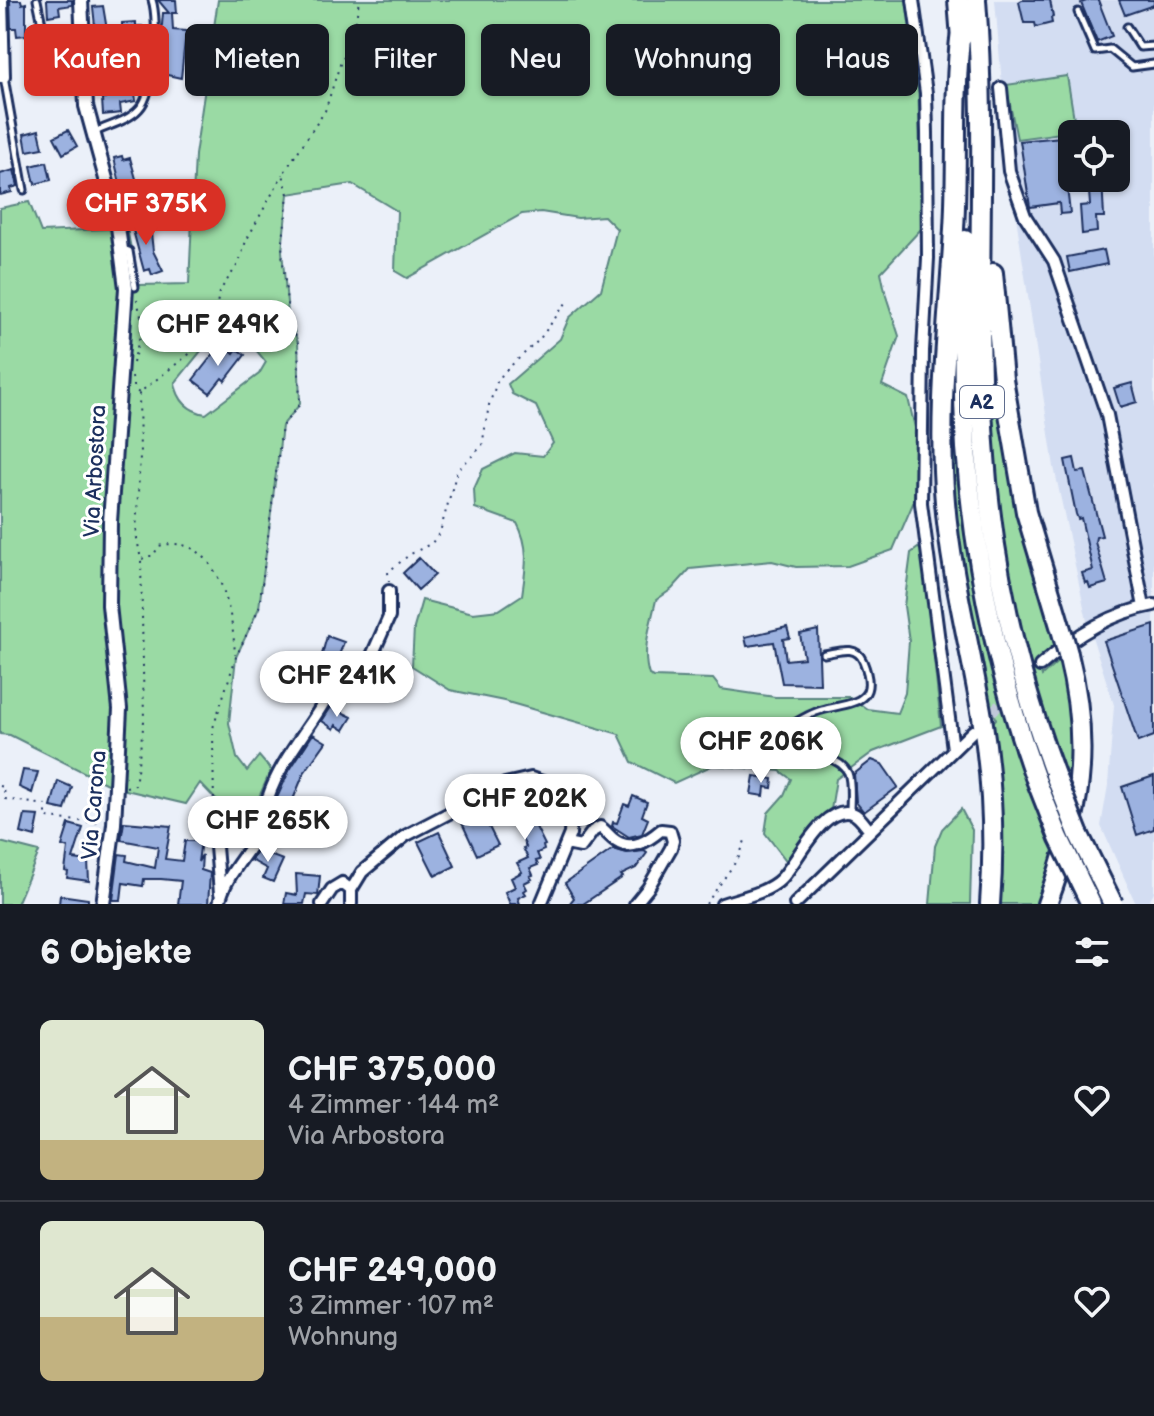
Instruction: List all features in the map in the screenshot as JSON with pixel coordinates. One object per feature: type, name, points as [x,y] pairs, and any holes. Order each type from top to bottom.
[{"type":"highway","name":"A2","points":[[958,0],[965,150],[963,365],[971,499],[980,566],[999,660],[1035,777],[1059,838],[1091,904]]},
{"type":"highway","name":"A2","points":[[976,0],[983,176],[981,380],[988,499],[1010,630],[1032,709],[1078,833],[1113,904]]},
{"type":"highway","points":[[977,20],[989,72],[992,266],[1003,379],[1026,512],[1065,645],[1081,721],[1078,801],[1065,855],[1047,904]]},
{"type":"highway","points":[[961,30],[955,78],[956,170],[945,357],[943,474],[951,556],[986,742],[993,821],[990,904]]},
{"type":"highway","points":[[982,904],[993,821]]},
{"type":"street","points":[[2,0],[2,77]]},
{"type":"street","name":"Via Arbostora","points":[[81,0],[84,85],[93,132],[117,219],[126,288],[110,522],[109,605],[120,709]]},
{"type":"street","points":[[913,0],[926,93],[927,133],[928,258],[921,503],[953,749]]},
{"type":"street","points":[[1001,88],[1009,171],[1025,216],[1054,261],[1107,415],[1149,606],[1110,619],[1075,637],[1040,666]]},
{"type":"street","points":[[220,899],[264,822],[267,799],[279,773],[337,679],[349,681],[362,678],[389,617],[389,591]]},
{"type":"street","name":"Via Carona","points":[[103,904],[114,824],[120,709]]},
{"type":"street","points":[[795,904],[973,731]]},
{"type":"street","points":[[351,904],[351,890],[362,872],[395,843],[518,780],[531,778],[543,781],[560,792],[571,813],[566,844],[541,904]]},
{"type":"street","points":[[722,904],[776,883],[816,829],[835,817],[850,812],[855,814],[870,831]]},
{"type":"street","points":[[214,824],[220,899]]},
{"type":"street","points":[[566,844],[581,847],[600,827],[615,840],[630,845],[648,841],[661,830],[670,831],[673,841],[671,848],[635,904]]},
{"type":"street","points":[[322,904],[336,885],[346,884],[351,890]]},
{"type":"lane","points":[[37,0],[42,24]]},
{"type":"lane","points":[[93,132],[132,115],[148,96],[154,51],[152,0]]},
{"type":"lane","points":[[1078,12],[1095,51],[1110,49],[1132,67],[1154,64]]},
{"type":"lane","points":[[1127,27],[1140,47],[1154,46]]},
{"type":"lane","points":[[2,77],[24,190]]},
{"type":"lane","points":[[122,249],[129,251],[135,287]]},
{"type":"lane","points":[[824,654],[850,650],[861,656],[866,677],[865,694],[853,704],[813,714],[778,733],[776,738],[783,749],[828,758],[843,766],[849,777],[850,812]]},
{"type":"path","points":[[139,393],[206,341],[221,289],[239,263],[246,241],[283,174],[325,111],[341,61],[352,47],[359,0]]},
{"type":"path","points":[[214,824],[213,728],[236,657],[259,608],[282,426],[300,404],[298,343],[288,313],[282,251],[288,194],[283,174]]},
{"type":"path","points":[[117,788],[135,785],[144,721],[141,560],[136,533],[139,393],[135,390],[131,372],[143,324],[135,287]]},
{"type":"path","points":[[389,591],[388,572],[409,555],[432,543],[440,532],[457,471],[482,446],[489,405],[497,382],[539,340],[566,303]]},
{"type":"path","points":[[141,560],[153,556],[159,546],[167,544],[196,549],[211,564],[226,595],[236,657]]},
{"type":"path","points":[[0,786],[4,787],[5,799],[46,805],[46,818],[114,824]]},
{"type":"path","points":[[706,904],[739,857],[746,838]]},
{"type":"shaded area","points":[[995,0],[1154,0],[1154,892],[1147,904],[1136,904],[1101,826],[1108,785],[1114,705],[1087,621],[1054,467],[1009,171]]},
{"type":"green space","points":[[218,0],[916,0],[917,24],[796,24],[796,96],[918,96],[918,76],[922,228],[881,272],[899,336],[882,385],[908,398],[915,428],[917,494],[893,550],[848,566],[796,567],[772,561],[690,569],[672,589],[656,600],[646,656],[649,675],[653,677],[713,679],[721,689],[775,697],[850,697],[867,709],[897,713],[905,693],[909,641],[904,606],[911,553],[918,548],[923,551],[941,726],[873,752],[836,779],[831,810],[788,863],[765,833],[768,813],[784,795],[791,779],[780,771],[713,765],[674,783],[632,762],[619,734],[504,701],[450,690],[412,666],[414,628],[422,600],[473,613],[499,610],[522,595],[526,558],[517,523],[475,508],[474,489],[483,469],[515,453],[543,456],[553,443],[536,406],[512,394],[508,384],[560,339],[569,318],[601,290],[617,229],[604,216],[578,218],[541,212],[522,214],[407,278],[395,271],[397,211],[352,184],[288,194],[282,251],[288,313],[298,343],[300,404],[282,426],[259,608],[236,657],[229,723],[237,758],[247,771],[259,756],[271,770],[256,804],[222,806],[200,783],[186,804],[113,787],[10,735],[0,734],[0,208],[29,202],[41,232],[127,228],[138,285],[189,284],[195,155],[204,96],[329,96],[329,24],[214,24]],"holes":[[[222,325],[252,337],[256,350],[266,362],[259,374],[206,414],[185,404],[175,383]]]},
{"type":"green space","points":[[1067,76],[1074,120],[1058,120],[1058,133],[1017,139],[1006,85]]},
{"type":"green space","points":[[991,359],[1058,643],[1038,662],[1042,676],[1062,658],[1075,724],[1071,795],[1037,689],[1012,580],[996,470]]},
{"type":"green space","points":[[951,401],[962,520],[985,646],[1010,734],[1058,855],[1039,904],[997,904],[991,724],[996,719],[993,707],[989,710],[975,653],[951,491]]},
{"type":"green space","points":[[961,809],[972,830],[970,904],[930,904],[935,846],[942,829]]},
{"type":"green space","points":[[0,842],[39,852],[17,904],[0,904]]},
{"type":"building","points":[[10,0],[21,0],[22,4],[26,3],[24,35],[17,36],[16,28],[11,28]]},
{"type":"building","points":[[47,0],[72,0],[72,5],[59,7],[60,14],[48,16]]},
{"type":"building","points":[[158,0],[176,0],[177,13],[172,13],[173,30],[185,31],[181,78],[169,75],[169,24],[162,24],[163,13],[169,13]]},
{"type":"building","points":[[1050,0],[1052,23],[1036,27],[1035,23],[1024,23],[1019,2]]},
{"type":"building","points":[[1098,0],[1112,36],[1097,42],[1081,3]]},
{"type":"building","points":[[1119,0],[1154,0],[1154,5],[1125,15]]},
{"type":"building","points":[[103,6],[106,24],[95,24],[93,7]]},
{"type":"building","points":[[105,96],[135,96],[136,101],[120,104],[121,113],[103,115],[102,99]]},
{"type":"building","points":[[39,130],[43,148],[27,151],[24,134]]},
{"type":"building","points":[[68,130],[77,146],[63,154],[54,137]]},
{"type":"building","points":[[1058,137],[1058,192],[1068,192],[1070,213],[1060,214],[1059,203],[1030,207],[1020,141]]},
{"type":"building","points":[[122,156],[123,160],[130,158],[141,196],[124,201],[114,158]]},
{"type":"building","points":[[47,162],[51,180],[35,184],[31,166]]},
{"type":"building","points":[[14,170],[18,186],[11,188],[12,192],[0,195],[0,174]]},
{"type":"building","points":[[1089,192],[1103,192],[1104,217],[1096,217],[1097,232],[1082,234],[1080,206],[1090,205]]},
{"type":"building","points":[[146,219],[150,224],[153,251],[163,271],[152,275],[150,269],[144,271],[131,223]]},
{"type":"building","points":[[1104,250],[1107,264],[1070,272],[1067,257]]},
{"type":"building","points":[[222,343],[234,353],[237,349],[245,355],[225,381],[222,378],[210,393],[193,380]]},
{"type":"building","points":[[1132,383],[1137,402],[1120,407],[1114,388]]},
{"type":"building","points":[[1074,458],[1077,472],[1085,471],[1102,536],[1096,537],[1095,542],[1107,583],[1090,588],[1082,573],[1093,570],[1081,518],[1078,519],[1076,514],[1065,460]]},
{"type":"building","points":[[419,558],[435,575],[418,590],[403,573]]},
{"type":"building","points":[[1154,625],[1154,736],[1138,742],[1104,641]]},
{"type":"building","points":[[787,627],[790,638],[783,639],[786,660],[804,658],[800,634],[818,630],[820,684],[782,683],[774,642],[747,646],[745,637]]},
{"type":"building","points":[[327,636],[344,642],[334,668],[320,662]]},
{"type":"building","points":[[331,707],[352,717],[344,730],[336,725],[334,729],[322,721]]},
{"type":"building","points":[[313,734],[326,742],[304,773],[290,807],[276,800],[289,771]]},
{"type":"building","points":[[872,760],[882,764],[898,787],[864,812],[856,802],[854,774]]},
{"type":"building","points":[[23,770],[38,772],[32,793],[19,787]]},
{"type":"building","points":[[754,776],[773,779],[772,788],[765,787],[764,796],[751,794]]},
{"type":"building","points":[[1154,776],[1154,829],[1137,835],[1122,787]]},
{"type":"building","points":[[58,781],[72,787],[65,810],[51,807]]},
{"type":"building","points":[[524,791],[541,824],[536,827],[545,845],[544,850],[537,853],[540,860],[536,861],[538,865],[530,868],[532,879],[524,883],[526,894],[518,898],[520,904],[510,904],[505,892],[515,887],[511,878],[522,872],[517,863],[528,858],[523,848],[526,847],[504,801]]},
{"type":"building","points":[[633,796],[647,802],[642,816],[648,819],[642,834],[629,837],[612,826],[613,822],[617,823],[624,804],[629,806]]},
{"type":"building","points":[[282,810],[297,816],[290,832],[275,825]]},
{"type":"building","points":[[228,811],[252,824],[245,840],[222,827],[221,822]]},
{"type":"building","points":[[481,811],[498,845],[477,855],[461,821]]},
{"type":"building","points":[[25,815],[39,816],[35,837],[21,833]]},
{"type":"building","points":[[124,822],[171,826],[165,859],[182,861],[185,841],[201,841],[198,862],[202,855],[201,870],[210,873],[208,904],[178,904],[181,881],[161,879],[144,879],[143,886],[123,883],[121,900],[113,900],[119,854],[127,855],[126,861],[155,868],[158,847],[121,840]]},
{"type":"building","points":[[69,824],[83,828],[73,859],[88,861],[89,881],[67,878],[68,848],[62,846]]},
{"type":"building","points":[[439,832],[455,866],[435,876],[418,842]]},
{"type":"building","points":[[260,847],[264,853],[283,860],[273,882],[263,878],[267,869],[251,860]]},
{"type":"building","points":[[613,849],[647,853],[636,868],[621,875],[623,877],[583,904],[569,904],[574,898],[565,883]]},
{"type":"building","points":[[296,874],[320,876],[318,895],[306,894],[304,904],[284,904],[286,893],[297,895]]},
{"type":"building","points":[[60,895],[88,899],[88,904],[59,904]]},
{"type":"tunnel","points":[[981,722],[1010,695]]}]
